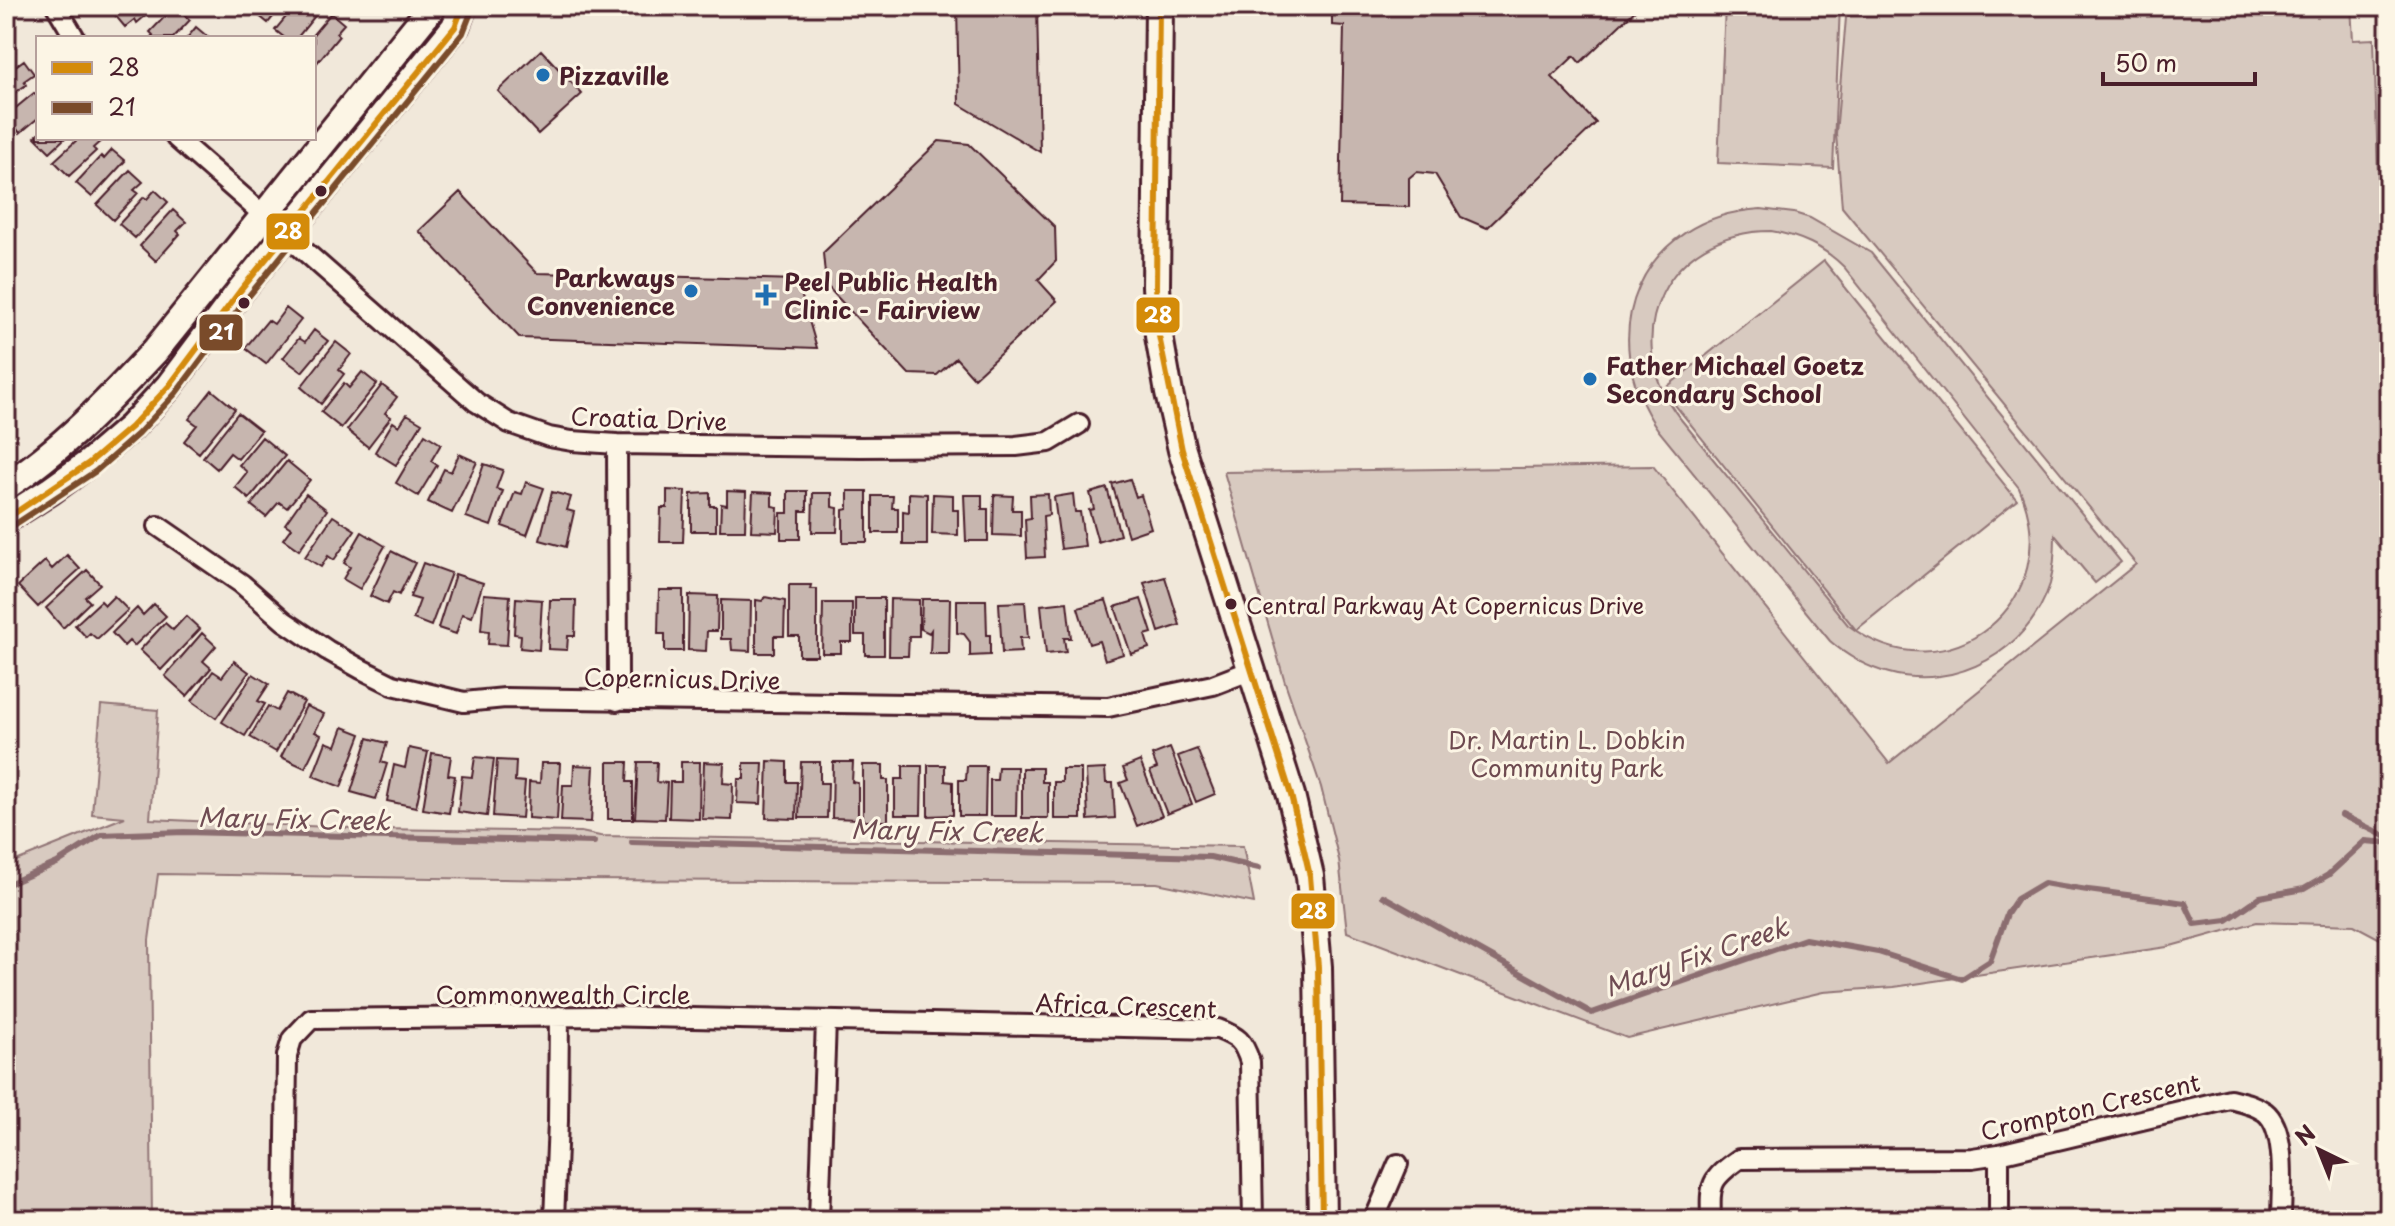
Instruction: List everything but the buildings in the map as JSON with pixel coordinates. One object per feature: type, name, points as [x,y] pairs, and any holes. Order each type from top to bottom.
[{"type":"street","points":[[56,6],[74,36]]},
{"type":"street","points":[[6,486],[49,454],[105,405],[155,351],[433,6]]},
{"type":"street","points":[[6,519],[89,463],[131,427],[169,386],[208,332],[455,27],[463,6]]},
{"type":"street","points":[[1159,6],[1155,225],[1159,336],[1182,450],[1291,795],[1310,876],[1318,967],[1322,1220]]},
{"type":"street","name":"Croatia Drive","points":[[178,140],[459,388],[509,423],[549,437],[617,444],[1016,446],[1049,442],[1079,424]]},
{"type":"street","points":[[617,444],[617,701]]},
{"type":"street","name":"Copernicus Drive","points":[[158,526],[242,584],[284,621],[327,650],[393,685],[464,702],[505,698],[1108,707],[1213,685],[1252,670]]},
{"type":"street","points":[[554,1220],[559,1016]]},
{"type":"street","name":"Commonwealth Circle","points":[[285,1220],[287,1056],[292,1039],[311,1019],[559,1016],[826,1021]]},
{"type":"street","points":[[819,1220],[826,1021]]},
{"type":"street","name":"Africa Crescent","points":[[826,1021],[1218,1029],[1236,1036],[1246,1048],[1250,1062],[1253,1220]]},
{"type":"street","name":"Crompton Crescent","points":[[1711,1220],[1711,1189],[1719,1173],[1739,1159],[1972,1158],[2230,1099],[2251,1104],[2267,1113],[2281,1142],[2281,1220]]},
{"type":"street","points":[[1999,1154],[1999,1220]]},
{"type":"street","points":[[1374,1220],[1398,1164]]},
{"type":"green space","points":[[1725,6],[1840,6],[1833,168],[1718,163]]},
{"type":"green space","name":"Dr. Martin L. Dobkin Community Park","points":[[1847,6],[2351,6],[2353,40],[2374,39],[2382,312],[2389,313],[2389,965],[2384,941],[2354,925],[2257,922],[2167,947],[1894,987],[1823,992],[1627,1038],[1347,932],[1339,860],[1321,787],[1285,682],[1224,472],[1653,466],[1889,763],[2136,564],[1842,207],[1836,134]]},
{"type":"green space","points":[[1761,209],[1794,213],[1810,218],[1871,253],[2121,562],[2095,583],[2055,535],[2050,584],[2040,608],[2025,629],[2007,646],[1987,660],[1964,670],[1939,676],[1914,677],[1889,673],[1857,660],[1830,641],[1659,431],[1639,394],[1629,357],[1629,320],[1639,287],[1658,257],[1684,233],[1719,217]],"holes":[[[1771,231],[1819,248],[1844,267],[2019,488],[2030,529],[2027,567],[2013,601],[1989,627],[1959,645],[1924,651],[1886,646],[1848,625],[1679,417],[1661,386],[1652,354],[1653,323],[1662,294],[1680,268],[1704,249],[1735,236]]]},
{"type":"green space","points":[[1824,261],[2017,500],[1856,630],[1663,390]]},
{"type":"green space","points":[[101,705],[158,710],[150,819],[374,829],[581,832],[600,836],[1243,846],[1254,903],[1157,883],[158,874],[149,940],[152,1220],[6,1220],[6,865],[125,817],[92,814]]},
{"type":"waterway","points":[[2342,815],[2389,838]]},
{"type":"waterway","name":"Mary Fix Creek","points":[[6,885],[57,863],[101,835],[184,832],[594,842]]},
{"type":"waterway","name":"Mary Fix Creek","points":[[1383,896],[1592,1013],[1805,939],[1878,952],[1962,979],[1990,961],[2007,914],[2017,899],[2044,883],[2185,903],[2195,924],[2227,920],[2260,897],[2304,889],[2328,875],[2365,841],[2389,843]]},
{"type":"waterway","name":"Mary Fix Creek","points":[[632,842],[1210,857],[1259,868]]},
{"type":"transit line","name":"28","points":[[6,519],[89,463],[131,427],[169,386],[240,291],[455,27],[463,6]]},
{"type":"transit line","name":"28","points":[[1159,6],[1156,286],[1159,336],[1182,450],[1291,795],[1310,876],[1318,967],[1322,1220]]},
{"type":"transit line","name":"21","points":[[11,527],[96,471],[138,434],[176,393],[248,297],[463,33],[472,10]]},
{"type":"place","name":"Pizzaville","points":[[543,75]]},
{"type":"place","name":"Parkways Convenience","points":[[691,291]]},
{"type":"place","name":"Peel Public Health Clinic - Fairview","points":[[766,295]]},
{"type":"place","name":"Father Michael Goetz Secondary School","points":[[1590,379]]},
{"type":"place","name":"Central Parkway At Copernicus Drive","points":[[1231,604]]}]
